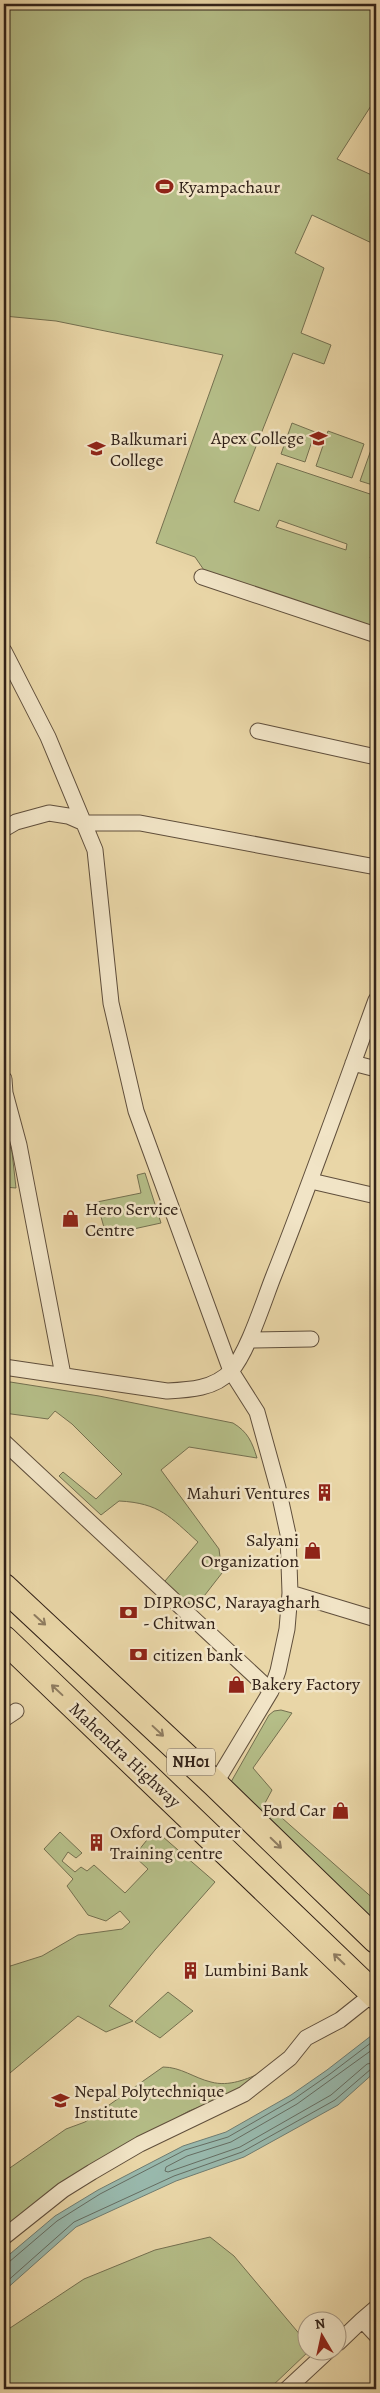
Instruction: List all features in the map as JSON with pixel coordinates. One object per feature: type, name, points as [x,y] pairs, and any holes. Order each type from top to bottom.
[{"type":"highway","name":"NH01","points":[[4,1587],[215,1784],[376,1940]]},
{"type":"highway","name":"Mahendra Highway","points":[[4,1638],[375,1994]]},
{"type":"street","points":[[202,577],[376,635]]},
{"type":"street","points":[[4,651],[48,737],[95,850],[111,1004],[134,1102],[157,1171],[231,1371],[257,1412],[278,1488],[288,1534],[290,1593],[287,1629],[271,1691],[215,1784]]},
{"type":"street","points":[[258,731],[376,757]]},
{"type":"street","points":[[4,829],[16,822],[49,813],[68,816],[84,823],[140,823],[376,867]]},
{"type":"street","points":[[4,1367],[167,1391],[192,1390],[215,1383],[231,1371],[249,1340],[311,1181],[376,1000]]},
{"type":"street","points":[[353,1063],[376,1069]]},
{"type":"street","points":[[4,1079],[5,1093],[19,1145],[63,1376]]},
{"type":"street","points":[[311,1181],[376,1196]]},
{"type":"street","points":[[249,1340],[311,1340]]},
{"type":"street","points":[[4,1442],[271,1691]]},
{"type":"street","points":[[290,1593],[376,1619]]},
{"type":"street","points":[[4,2237],[63,2190],[92,2172],[140,2144],[244,2094],[290,2058],[306,2038],[340,2020],[375,1994]]},
{"type":"street","points":[[348,2333],[376,2308]]},
{"type":"street","points":[[362,2320],[376,2335]]},
{"type":"street","points":[[287,2389],[318,2360]]},
{"type":"green space","name":"Kyampachaur","points":[[4,4],[376,4],[376,98],[337,159],[376,177],[376,245],[312,215],[295,253],[324,268],[301,333],[331,345],[324,364],[293,353],[234,502],[259,511],[277,463],[376,496],[376,541],[370,558],[376,560],[376,629],[206,573],[195,557],[156,543],[223,355],[56,321],[4,316]],"holes":[[[279,520],[347,544],[346,550],[276,527]]]},
{"type":"green space","points":[[292,423],[315,432],[305,462],[281,454]]},
{"type":"green space","points":[[328,431],[364,444],[352,478],[316,466]]},
{"type":"green space","points":[[372,447],[376,449],[376,486],[360,481]]},
{"type":"green space","points":[[4,1127],[12,1152],[16,1188],[4,1187]]},
{"type":"green space","points":[[145,1173],[161,1223],[106,1235],[97,1202],[141,1193],[137,1175]]},
{"type":"green space","points":[[4,1381],[99,1396],[233,1423],[246,1434],[257,1458],[189,1447],[161,1470],[219,1549],[222,1573],[194,1609],[165,1581],[198,1542],[172,1519],[155,1508],[145,1505],[119,1501],[101,1515],[59,1476],[63,1472],[96,1499],[122,1474],[72,1424],[55,1411],[48,1419],[4,1413]]},
{"type":"green space","points":[[281,1710],[292,1713],[253,1768],[272,1790],[265,1803],[376,1901],[376,1941],[231,1782],[269,1715],[274,1711]]},
{"type":"green space","points":[[155,1830],[215,1882],[109,2006],[133,2021],[106,2032],[78,2016],[4,2078],[4,1968],[42,1956],[78,1935],[122,1929],[130,1922],[120,1911],[106,1921],[88,1915],[67,1886],[73,1879],[44,1849],[60,1832],[82,1853],[76,1858],[68,1852],[62,1861],[75,1872],[81,1867],[87,1871],[94,1865],[125,1893],[148,1869],[134,1856]]},
{"type":"green space","points":[[168,1992],[193,2011],[160,2038],[135,2022]]},
{"type":"green space","points":[[163,2067],[170,2067],[205,2080],[224,2084],[238,2082],[263,2072],[233,2094],[189,2111],[114,2153],[4,2229],[4,2172],[66,2129],[85,2122]]},
{"type":"green space","points":[[210,2237],[234,2256],[298,2332],[298,2360],[300,2360],[269,2389],[4,2389],[4,2332],[84,2279],[155,2250]]},
{"type":"water","points":[[376,2032],[376,2071],[338,2105],[244,2157],[176,2181],[76,2227],[4,2291],[4,2259],[55,2216],[98,2190],[183,2146],[226,2132],[291,2095]]},
{"type":"place","name":"Kyampachaur","points":[[164,187]]},
{"type":"place","name":"Apex College","points":[[318,438]]},
{"type":"place","name":"Balkumari College","points":[[96,449]]},
{"type":"place","name":"Hero Service Centre","points":[[71,1219]]},
{"type":"place","name":"Mahuri Ventures","points":[[324,1493]]},
{"type":"place","name":"Salyani Organization","points":[[313,1550]]},
{"type":"place","name":"DIPROSC, Narayagharh - Chitwan","points":[[129,1612]]},
{"type":"place","name":"citizen bank","points":[[139,1655]]},
{"type":"place","name":"Bakery Factory","points":[[237,1684]]},
{"type":"place","name":"Ford Car","points":[[340,1810]]},
{"type":"place","name":"Oxford Computer Training centre","points":[[96,1842]]},
{"type":"place","name":"Lumbini Bank","points":[[190,1970]]},
{"type":"place","name":"Nepal Polytechnique Institute","points":[[60,2101]]}]
